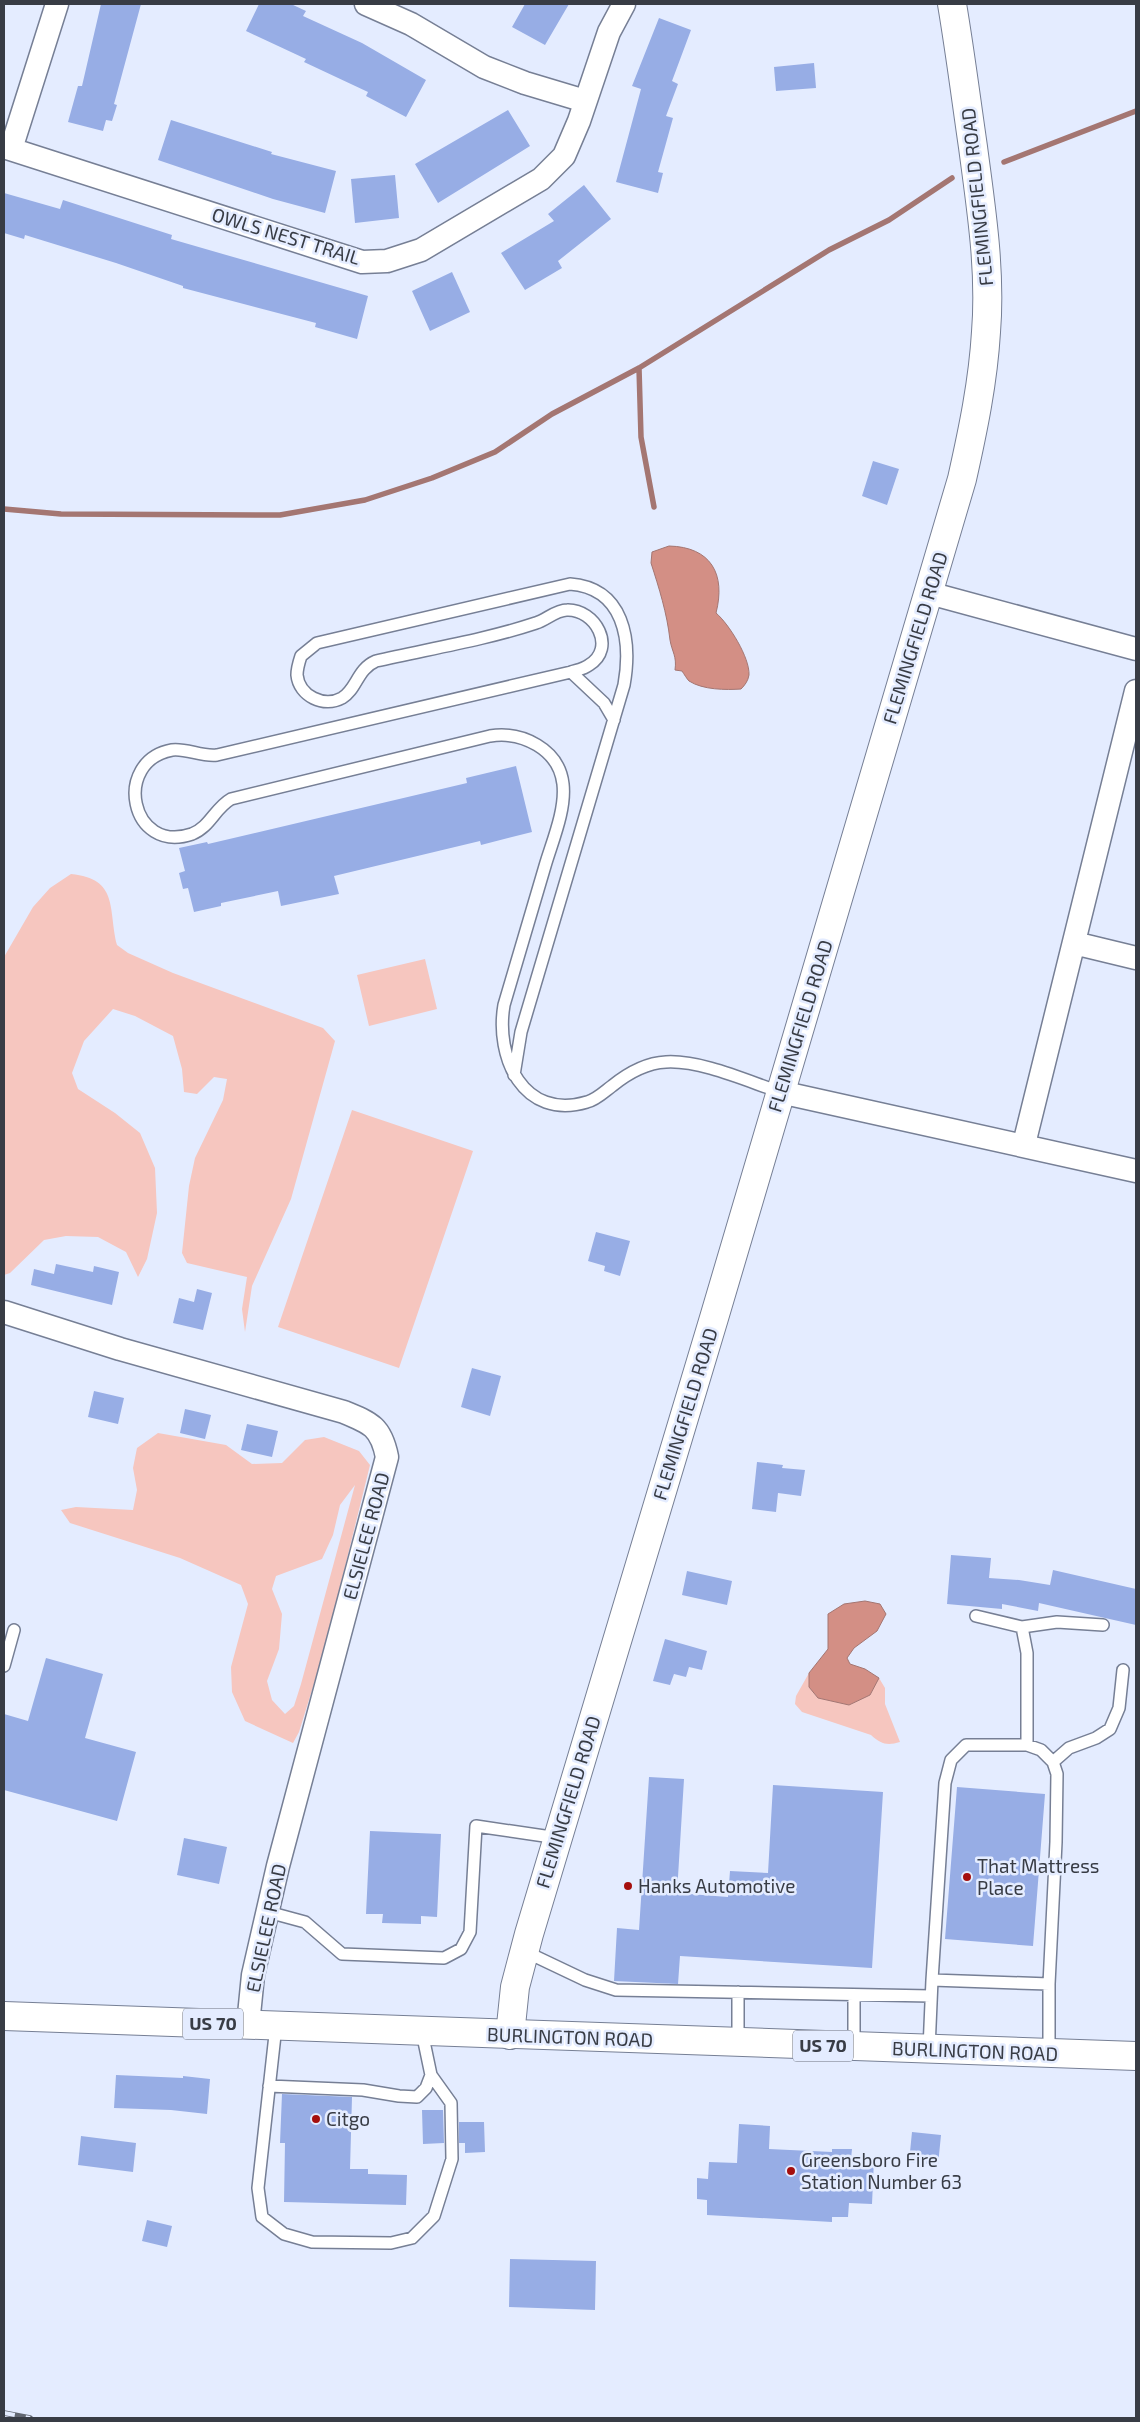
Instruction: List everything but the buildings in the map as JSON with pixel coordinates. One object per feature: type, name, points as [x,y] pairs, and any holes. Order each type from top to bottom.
[{"type":"main road","name":"FLEMINGFIELD ROAD","points":[[510,2035],[515,1987],[524,1951],[964,470],[982,378],[986,332],[987,285],[984,237],[952,4]]},
{"type":"main road","name":"BURLINGTON ROAD","points":[[4,2016],[1136,2056]]},
{"type":"street","points":[[8,148],[56,4]]},
{"type":"street","points":[[366,4],[410,24],[484,68],[585,101]]},
{"type":"street","name":"OWLS NEST TRAIL","points":[[8,148],[362,262],[387,261],[421,250],[541,179],[564,156],[609,32],[624,4]]},
{"type":"street","points":[[929,592],[1136,649]]},
{"type":"street","points":[[1024,1144],[1136,691]]},
{"type":"street","points":[[1074,943],[1136,958]]},
{"type":"street","points":[[780,1092],[1024,1144],[1136,1171]]},
{"type":"street","name":"ELSIELEE ROAD","points":[[4,1312],[120,1349],[344,1412],[368,1422],[381,1434],[387,1457],[268,1912],[254,1975],[248,2025]]},
{"type":"lane","points":[[514,1075],[521,1032],[628,668],[624,628],[619,614],[603,596],[581,585],[557,585],[317,643],[301,656],[297,677],[300,686],[307,695],[324,702],[336,700],[344,697],[363,669],[376,661],[536,623],[566,610],[587,615],[596,624],[601,635],[602,646],[598,656],[590,665],[572,672],[217,755],[208,756],[173,750],[150,760],[142,769],[136,783],[135,806],[141,818],[158,833],[182,836],[203,828],[224,803],[231,799],[490,736],[515,735],[529,740],[544,750],[555,761],[561,772],[564,786],[563,803],[504,1005],[501,1022],[502,1042],[514,1075],[522,1086],[534,1096],[557,1104],[588,1102],[631,1071],[648,1065],[666,1062],[697,1066],[780,1092]]},
{"type":"lane","points":[[572,672],[604,703],[614,720]]},
{"type":"lane","points":[[976,1616],[1022,1628],[1057,1622],[1103,1625]]},
{"type":"lane","points":[[1022,1628],[1027,1653],[1027,1745]]},
{"type":"lane","points":[[4,1666],[14,1630]]},
{"type":"lane","points":[[1053,1762],[1069,1748],[1096,1738],[1110,1729],[1119,1708],[1123,1670]]},
{"type":"lane","points":[[929,2050],[945,1783],[951,1760],[966,1745],[1027,1745],[1041,1750],[1053,1762],[1057,1774],[1058,1791],[1049,1984],[1049,2054]]},
{"type":"lane","points":[[268,1912],[305,1922],[342,1954],[444,1958],[461,1949],[470,1932],[476,1826],[558,1838]]},
{"type":"lane","points":[[524,1951],[585,1980],[616,1990],[931,1996]]},
{"type":"lane","points":[[932,1980],[1049,1984]]},
{"type":"lane","points":[[738,1992],[738,2043]]},
{"type":"lane","points":[[854,1995],[854,2047]]},
{"type":"lane","points":[[276,2026],[258,2188],[262,2217],[284,2234],[312,2242],[391,2243],[412,2238],[434,2216],[452,2159],[451,2103],[431,2075],[422,2031]]},
{"type":"lane","points":[[269,2086],[363,2090],[417,2097],[426,2088],[431,2075]]},
{"type":"shaded area","points":[[669,546],[695,551],[705,557],[712,565],[717,575],[719,586],[716,613],[727,625],[738,642],[748,668],[748,679],[741,689],[701,686],[689,681],[682,671],[675,670],[675,658],[665,610],[651,563],[652,552]]},
{"type":"shaded area","points":[[71,874],[86,877],[97,882],[104,889],[109,898],[117,945],[128,953],[173,973],[323,1028],[335,1041],[291,1199],[252,1286],[245,1332],[242,1309],[247,1277],[187,1263],[182,1253],[189,1186],[195,1158],[223,1100],[227,1079],[214,1077],[197,1094],[184,1092],[182,1069],[173,1036],[135,1016],[113,1009],[84,1041],[72,1073],[78,1089],[115,1113],[140,1133],[155,1168],[157,1213],[147,1259],[138,1277],[126,1252],[98,1237],[66,1236],[44,1240],[10,1273],[4,1275],[4,957],[33,907],[50,888]]},
{"type":"shaded area","points":[[425,959],[437,1009],[369,1026],[357,975]]},
{"type":"shaded area","points":[[352,1110],[473,1151],[399,1368],[278,1327]]},
{"type":"shaded area","points":[[158,1433],[226,1445],[252,1464],[282,1463],[305,1440],[324,1437],[359,1451],[370,1465],[325,1648],[299,1732],[293,1743],[245,1721],[232,1692],[231,1667],[248,1604],[241,1585],[180,1558],[70,1523],[61,1510],[76,1507],[133,1510],[137,1490],[133,1468],[137,1448]],"holes":[[[355,1485],[294,1706],[285,1714],[272,1700],[267,1681],[279,1649],[282,1614],[272,1589],[276,1576],[322,1559],[333,1535],[340,1505]]]},
{"type":"shaded area","points":[[865,1601],[880,1604],[886,1614],[877,1631],[854,1648],[847,1658],[850,1664],[865,1669],[879,1678],[870,1695],[849,1705],[818,1698],[809,1687],[809,1673],[828,1649],[828,1614],[844,1604]]},
{"type":"shaded area","points":[[809,1673],[809,1687],[818,1698],[849,1705],[870,1695],[879,1678],[885,1688],[885,1704],[900,1742],[884,1743],[871,1735],[802,1712],[795,1704],[796,1696]]},
{"type":"waterway","points":[[1004,162],[1136,111]]},
{"type":"waterway","points":[[4,509],[61,514],[280,515],[365,500],[432,478],[495,452],[552,414],[639,368],[829,250],[889,220],[952,178]]},
{"type":"waterway","points":[[639,368],[641,437],[654,507]]},
{"type":"railway","points":[[4,2413],[30,2418]]},
{"type":"place","name":"That Mattress Place","points":[[967,1877]]},
{"type":"place","name":"Hanks Automotive","points":[[628,1886]]},
{"type":"place","name":"Citgo","points":[[316,2119]]},
{"type":"place","name":"Greensboro Fire Station Number 63","points":[[791,2171]]}]
